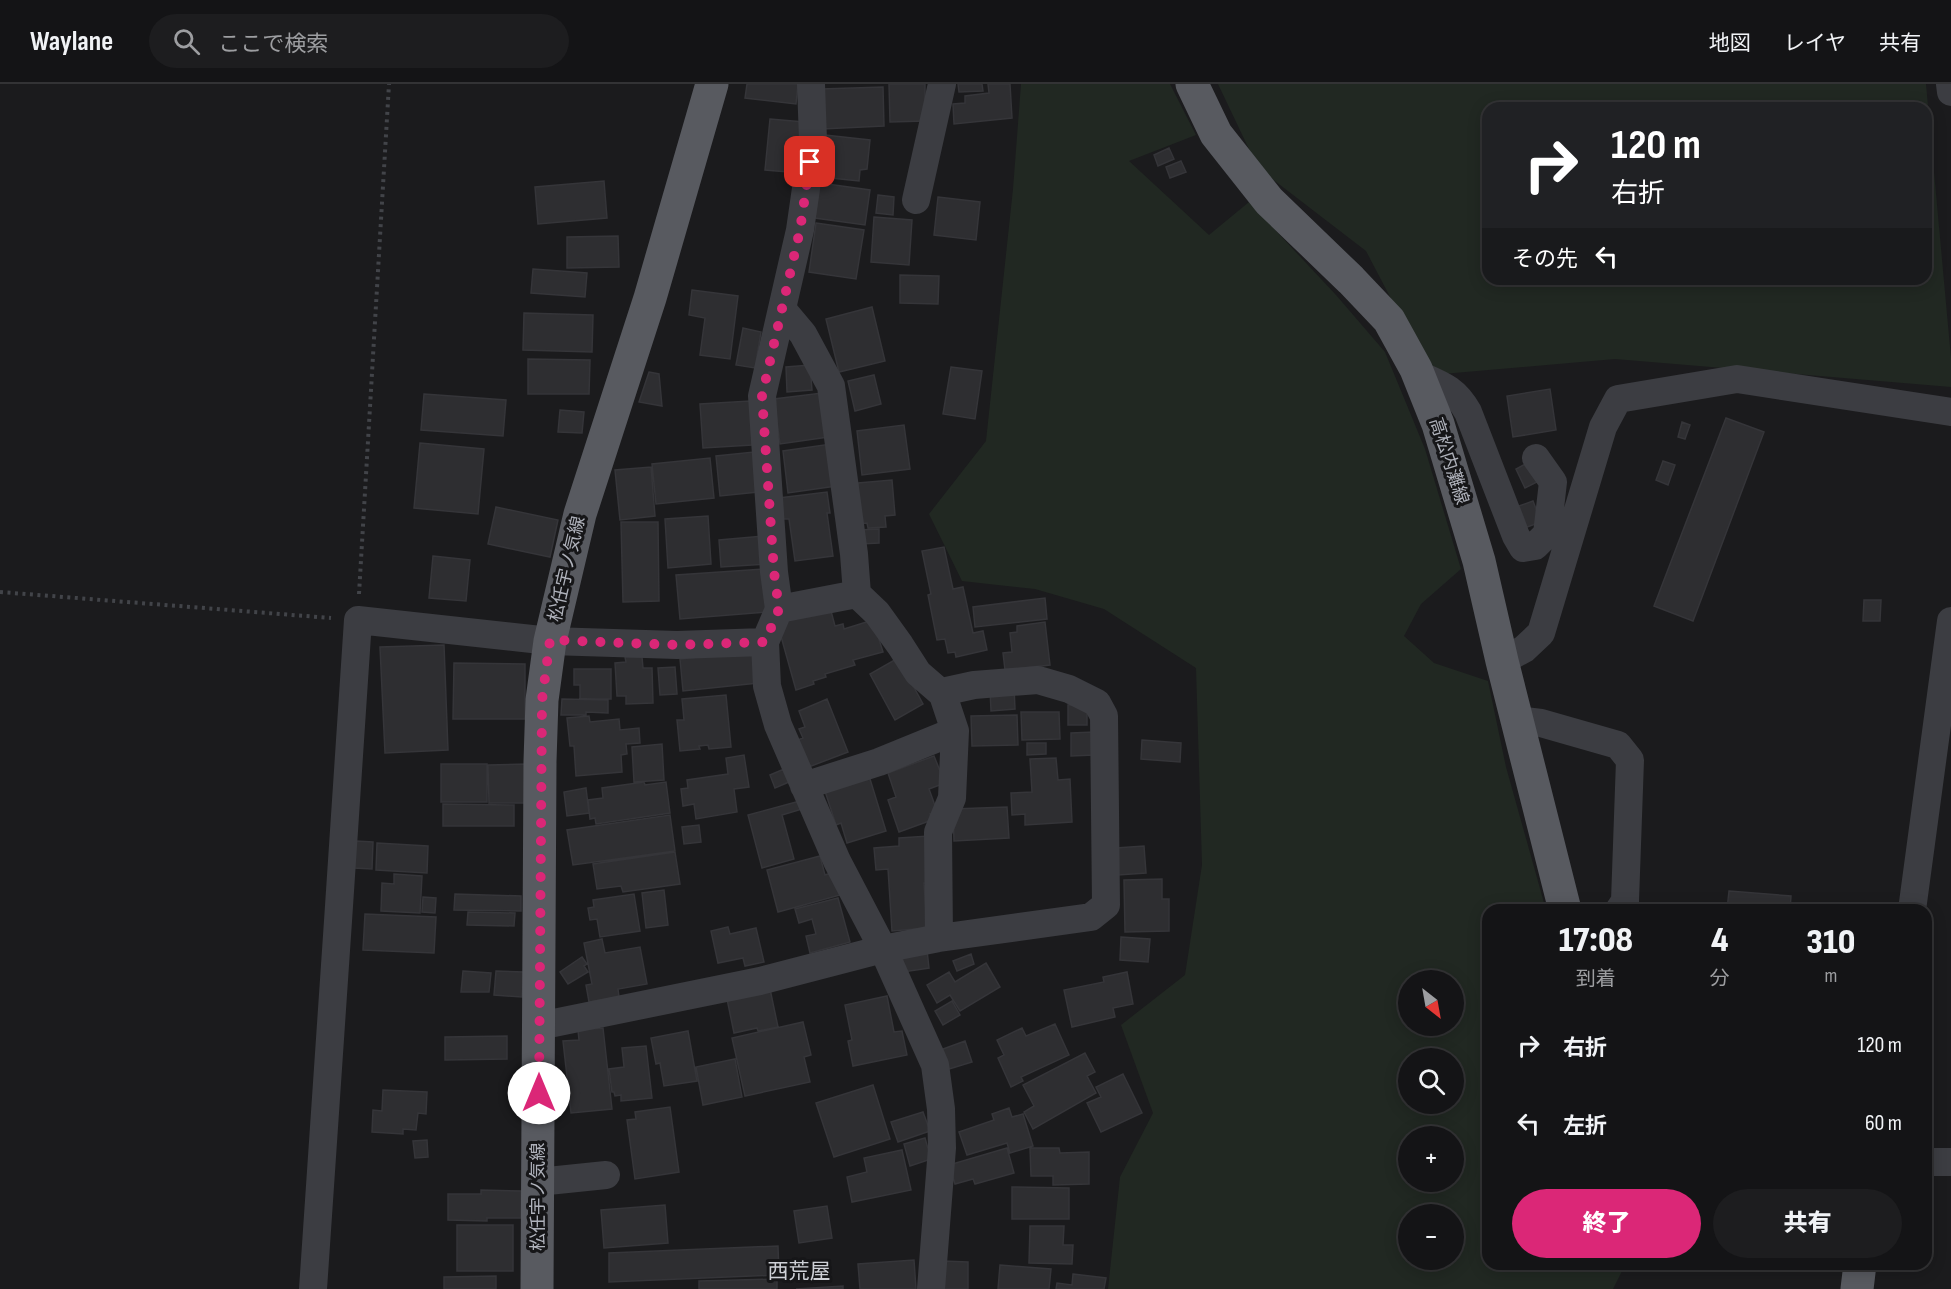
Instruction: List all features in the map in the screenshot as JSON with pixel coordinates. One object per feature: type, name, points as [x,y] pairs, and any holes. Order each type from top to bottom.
[{"type":"main road","name":"松任宇ノ気線","points":[[537,1289],[542,700],[550,640],[580,514],[650,298],[712,84]]},
{"type":"main road","name":"高松内灘線","points":[[1192,84],[1216,134],[1269,201],[1389,320],[1419,375],[1438,424],[1479,561],[1563,904]]},
{"type":"main road","points":[[1857,1289],[1859,1270]]},
{"type":"street","points":[[811,84],[813,140],[800,230],[762,396],[774,572],[779,609],[765,642],[767,686],[778,725],[837,861],[883,949],[935,1065],[941,1109],[942,1148],[931,1289]]},
{"type":"street","points":[[916,200],[942,84]]},
{"type":"street","points":[[1950,84],[1951,92]]},
{"type":"street","points":[[539,1026],[760,981],[883,949],[939,938],[1092,917],[1106,905],[1104,716],[1097,703],[1069,689],[1038,680],[974,685],[940,692],[918,673],[877,613],[857,594],[854,554],[831,386],[803,334],[782,309]]},
{"type":"street","points":[[1419,375],[1450,389],[1461,400],[1468,412],[1516,536],[1523,548],[1535,546],[1547,534],[1553,482],[1536,458]]},
{"type":"street","points":[[1502,661],[1524,649],[1541,633],[1603,427],[1618,399],[1737,379],[1951,412]]},
{"type":"street","points":[[779,609],[857,594]]},
{"type":"street","points":[[314,1289],[358,620],[550,640],[677,645],[765,642]]},
{"type":"street","points":[[1912,904],[1951,621]]},
{"type":"street","points":[[939,938],[939,832],[952,798],[955,731],[942,692]]},
{"type":"street","points":[[1517,720],[1541,723],[1618,745],[1630,760],[1623,904]]},
{"type":"street","points":[[804,786],[879,762],[955,731]]},
{"type":"street","points":[[1932,1162],[1951,1162]]},
{"type":"street","points":[[538,1182],[606,1175]]},
{"type":"path","points":[[0,592],[358,620],[389,84]]},
{"type":"shaded area","points":[[1021,84],[1170,84],[1196,135],[1129,161],[1209,235],[1249,202],[1336,295],[1385,352],[1425,449],[1461,569],[1421,604],[1404,636],[1434,663],[1488,681],[1506,767],[1544,904],[1482,904],[1482,1270],[1622,1270],[1613,1289],[1108,1289],[1120,1177],[1153,1113],[1121,1025],[1185,975],[1202,865],[1196,668],[1104,609],[1035,589],[962,581],[929,514],[986,441],[1013,189]]},
{"type":"shaded area","points":[[1218,84],[1926,84],[1928,102],[1482,102],[1482,285],[1932,285],[1932,150],[1951,358],[1951,387],[1615,359],[1431,375],[1366,251],[1258,168]]},
{"type":"building","points":[[747,84],[798,84],[796,104],[745,98]]},
{"type":"building","points":[[889,84],[925,84],[925,121],[890,122]]},
{"type":"building","points":[[958,84],[982,84],[983,91],[959,92]]},
{"type":"building","points":[[988,84],[1010,84],[1012,118],[954,124],[953,104],[965,103],[965,96],[989,93]]},
{"type":"building","points":[[883,87],[884,126],[822,129],[821,89]]},
{"type":"building","points":[[770,119],[804,122],[800,173],[765,170]]},
{"type":"building","points":[[825,135],[870,140],[867,169],[860,170],[859,181],[821,177]]},
{"type":"building","points":[[1169,148],[1174,159],[1158,166],[1154,155]]},
{"type":"building","points":[[1181,161],[1186,172],[1170,178],[1166,167]]},
{"type":"building","points":[[604,181],[607,218],[538,224],[535,187]]},
{"type":"building","points":[[820,183],[870,190],[865,225],[815,218]]},
{"type":"building","points":[[878,195],[894,197],[893,215],[876,213]]},
{"type":"building","points":[[938,197],[980,202],[976,240],[934,235]]},
{"type":"building","points":[[874,217],[912,220],[909,265],[871,262]]},
{"type":"building","points":[[816,223],[864,230],[856,279],[809,272]]},
{"type":"building","points":[[618,236],[619,267],[567,268],[567,237]]},
{"type":"building","points":[[533,269],[587,273],[585,297],[531,293]]},
{"type":"building","points":[[900,275],[939,276],[938,304],[900,303]]},
{"type":"building","points":[[692,290],[738,296],[730,359],[700,355],[705,318],[689,315]]},
{"type":"building","points":[[872,307],[885,361],[839,372],[826,319]]},
{"type":"building","points":[[524,313],[593,315],[592,352],[523,350]]},
{"type":"building","points":[[743,328],[761,332],[755,368],[736,365]]},
{"type":"building","points":[[528,359],[590,360],[589,394],[528,394]]},
{"type":"building","points":[[810,365],[812,390],[787,392],[786,367]]},
{"type":"building","points":[[951,367],[982,371],[975,419],[943,414]]},
{"type":"building","points":[[649,372],[659,374],[662,406],[639,402]]},
{"type":"building","points":[[874,375],[881,404],[855,411],[848,381]]},
{"type":"building","points":[[1550,389],[1556,430],[1513,437],[1507,396]]},
{"type":"building","points":[[822,393],[828,437],[780,444],[774,399]]},
{"type":"building","points":[[424,394],[506,400],[503,436],[421,430]]},
{"type":"building","points":[[750,401],[752,445],[703,448],[700,404]]},
{"type":"building","points":[[560,410],[584,412],[582,433],[558,432]]},
{"type":"building","points":[[1726,418],[1764,432],[1693,621],[1654,606]]},
{"type":"building","points":[[1682,422],[1690,425],[1685,439],[1678,437]]},
{"type":"building","points":[[904,425],[910,469],[862,475],[857,431]]},
{"type":"building","points":[[420,443],[484,449],[478,514],[414,508]]},
{"type":"building","points":[[831,444],[836,486],[788,493],[783,451]]},
{"type":"building","points":[[754,452],[758,492],[720,496],[716,456]]},
{"type":"building","points":[[710,458],[714,498],[656,504],[652,464]]},
{"type":"building","points":[[1663,461],[1675,465],[1668,485],[1656,480]]},
{"type":"building","points":[[1529,462],[1539,481],[1525,488],[1516,469]]},
{"type":"building","points":[[651,467],[655,516],[620,520],[615,470]]},
{"type":"building","points":[[892,480],[895,515],[885,516],[886,527],[868,528],[867,523],[856,524],[858,483]]},
{"type":"building","points":[[827,492],[830,513],[827,513],[833,556],[795,561],[789,519],[782,519],[779,498]]},
{"type":"building","points":[[1533,501],[1541,522],[1527,527],[1519,506]]},
{"type":"building","points":[[496,507],[558,520],[550,557],[488,544]]},
{"type":"building","points":[[708,516],[711,564],[668,568],[665,519]]},
{"type":"building","points":[[621,522],[658,522],[659,601],[623,602]]},
{"type":"building","points":[[879,529],[879,543],[860,544],[859,530]]},
{"type":"building","points":[[765,536],[767,564],[721,567],[719,540]]},
{"type":"building","points":[[944,547],[953,589],[963,587],[973,633],[983,631],[987,650],[956,657],[955,652],[948,653],[945,639],[937,640],[922,551]]},
{"type":"building","points":[[433,556],[470,560],[466,601],[429,598]]},
{"type":"building","points":[[764,569],[767,612],[680,619],[676,575]]},
{"type":"building","points":[[1045,598],[1047,619],[975,627],[973,607]]},
{"type":"building","points":[[1864,600],[1881,600],[1880,621],[1863,621]]},
{"type":"building","points":[[831,611],[835,626],[843,624],[844,629],[873,620],[883,652],[853,660],[855,665],[825,674],[826,677],[813,681],[814,684],[796,690],[777,622]]},
{"type":"building","points":[[1045,622],[1050,665],[1005,670],[1003,653],[1012,652],[1010,633],[1017,632],[1017,626]]},
{"type":"building","points":[[444,645],[448,750],[385,753],[380,647]]},
{"type":"building","points":[[755,651],[758,683],[683,691],[680,659]]},
{"type":"building","points":[[625,657],[642,657],[643,668],[652,668],[653,703],[626,704],[626,696],[617,696],[615,663],[626,662]]},
{"type":"building","points":[[898,658],[923,704],[895,720],[870,674]]},
{"type":"building","points":[[454,663],[525,664],[525,719],[453,719]]},
{"type":"building","points":[[675,667],[677,694],[660,695],[658,668]]},
{"type":"building","points":[[574,669],[611,669],[611,699],[580,699],[580,685],[574,685]]},
{"type":"building","points":[[1014,687],[1015,709],[991,711],[990,689]]},
{"type":"building","points":[[726,695],[731,747],[709,749],[708,745],[699,746],[700,749],[680,751],[677,720],[684,720],[682,699]]},
{"type":"building","points":[[562,699],[608,700],[608,713],[586,712],[586,715],[561,715]]},
{"type":"building","points":[[827,699],[848,752],[806,768],[795,741],[803,738],[799,729],[805,727],[799,711]]},
{"type":"building","points":[[1087,704],[1087,725],[1068,725],[1068,705]]},
{"type":"building","points":[[1021,712],[1059,712],[1060,739],[1022,740]]},
{"type":"building","points":[[1017,715],[1018,745],[972,746],[971,716]]},
{"type":"building","points":[[589,716],[590,722],[619,719],[620,730],[639,728],[640,743],[626,744],[627,754],[621,755],[622,772],[576,776],[574,746],[570,746],[567,718]]},
{"type":"building","points":[[1094,732],[1094,755],[1071,756],[1071,733]]},
{"type":"building","points":[[1142,740],[1181,743],[1180,762],[1141,759]]},
{"type":"building","points":[[1027,743],[1046,743],[1046,754],[1027,755]]},
{"type":"building","points":[[662,744],[664,780],[634,782],[632,747]]},
{"type":"building","points":[[744,755],[749,787],[734,789],[737,812],[696,819],[694,804],[683,806],[681,789],[688,788],[687,780],[728,774],[726,758]]},
{"type":"building","points":[[934,756],[945,783],[929,789],[937,811],[930,814],[932,820],[899,832],[888,800],[896,797],[888,773]]},
{"type":"building","points":[[1056,758],[1058,780],[1070,779],[1072,822],[1025,825],[1025,814],[1012,815],[1011,793],[1032,792],[1030,759]]},
{"type":"building","points":[[441,764],[487,764],[487,802],[441,802]]},
{"type":"building","points":[[526,764],[526,803],[489,803],[488,765]]},
{"type":"building","points":[[784,769],[789,782],[775,788],[770,775]]},
{"type":"building","points":[[870,779],[886,831],[847,843],[841,823],[836,825],[824,788]]},
{"type":"building","points":[[644,782],[645,785],[666,782],[670,813],[596,824],[595,818],[590,819],[588,800],[603,798],[602,788]]},
{"type":"building","points":[[586,788],[589,813],[567,816],[564,792]]},
{"type":"building","points":[[800,801],[802,809],[782,815],[794,859],[762,868],[748,815]]},
{"type":"building","points":[[443,804],[514,805],[514,826],[443,826]]},
{"type":"building","points":[[1007,807],[1009,838],[954,841],[953,809]]},
{"type":"building","points":[[670,815],[675,851],[573,865],[567,830]]},
{"type":"building","points":[[699,825],[701,842],[684,844],[682,827]]},
{"type":"building","points":[[929,836],[928,883],[924,883],[927,928],[892,931],[888,869],[876,870],[874,848],[899,846],[899,838]]},
{"type":"building","points":[[356,841],[373,842],[372,869],[354,868]]},
{"type":"building","points":[[377,843],[428,846],[427,873],[376,870]]},
{"type":"building","points":[[1144,846],[1146,873],[1118,875],[1116,848]]},
{"type":"building","points":[[675,852],[680,884],[623,892],[621,886],[597,889],[593,864]]},
{"type":"building","points":[[820,856],[825,875],[834,872],[840,895],[778,912],[767,870]]},
{"type":"building","points":[[394,874],[422,876],[420,913],[381,911],[382,883],[394,884]]},
{"type":"building","points":[[1162,879],[1162,899],[1169,899],[1169,931],[1125,932],[1124,880]]},
{"type":"building","points":[[664,890],[668,925],[646,928],[642,893]]},
{"type":"building","points":[[1729,891],[1791,896],[1790,904],[1728,904]]},
{"type":"building","points":[[455,894],[521,896],[521,911],[454,910]]},
{"type":"building","points":[[634,894],[640,931],[600,937],[597,919],[590,920],[588,908],[594,907],[593,900]]},
{"type":"building","points":[[423,897],[436,898],[435,913],[422,912]]},
{"type":"building","points":[[838,898],[850,942],[810,953],[806,936],[816,934],[812,919],[799,923],[795,909]]},
{"type":"building","points":[[468,912],[515,913],[514,926],[467,925]]},
{"type":"building","points":[[365,914],[436,917],[434,953],[363,950]]},
{"type":"building","points":[[728,927],[730,934],[756,928],[764,962],[745,966],[743,958],[718,963],[711,931]]},
{"type":"building","points":[[1121,937],[1150,939],[1148,962],[1120,960]]},
{"type":"building","points":[[602,939],[605,953],[640,947],[647,984],[618,989],[619,997],[589,1002],[586,985],[592,984],[584,943]]},
{"type":"building","points":[[927,950],[929,968],[903,972],[900,953]]},
{"type":"building","points":[[971,954],[974,964],[957,971],[953,961]]},
{"type":"building","points":[[582,957],[587,964],[584,966],[588,972],[568,984],[560,972]]},
{"type":"building","points":[[986,963],[1000,987],[960,1011],[950,995],[937,1003],[927,985],[949,972],[955,982]]},
{"type":"building","points":[[463,971],[491,973],[489,992],[461,992]]},
{"type":"building","points":[[496,971],[524,972],[522,997],[494,995]]},
{"type":"building","points":[[1127,972],[1133,1004],[1113,1008],[1115,1017],[1072,1027],[1064,990],[1104,982],[1103,977]]},
{"type":"building","points":[[770,989],[778,1027],[758,1031],[757,1028],[734,1033],[727,999]]},
{"type":"building","points":[[887,996],[894,1032],[902,1031],[907,1055],[853,1066],[848,1041],[852,1040],[845,1005]]},
{"type":"building","points":[[952,1001],[960,1015],[943,1025],[935,1011]]},
{"type":"building","points":[[803,1022],[811,1055],[804,1057],[810,1082],[745,1096],[732,1038]]},
{"type":"building","points":[[1055,1024],[1069,1055],[1021,1077],[1023,1081],[1011,1087],[998,1058],[1004,1055],[997,1040],[1022,1028],[1026,1036]]},
{"type":"building","points":[[603,1028],[612,1109],[571,1113],[563,1041],[579,1040],[578,1030]]},
{"type":"building","points":[[688,1031],[697,1081],[664,1086],[660,1063],[656,1064],[651,1038]]},
{"type":"building","points":[[507,1036],[507,1059],[445,1060],[445,1037]]},
{"type":"building","points":[[965,1041],[972,1062],[949,1069],[943,1049]]},
{"type":"building","points":[[646,1046],[652,1098],[621,1101],[621,1095],[615,1096],[612,1092],[609,1069],[624,1067],[622,1048]]},
{"type":"building","points":[[1085,1053],[1095,1072],[1087,1076],[1096,1093],[1033,1129],[1024,1112],[1034,1106],[1023,1085]]},
{"type":"building","points":[[735,1059],[742,1097],[703,1105],[696,1067]]},
{"type":"building","points":[[1123,1074],[1142,1113],[1101,1132],[1087,1103],[1101,1097],[1096,1087]]},
{"type":"building","points":[[873,1085],[890,1139],[834,1157],[816,1103]]},
{"type":"building","points":[[383,1090],[427,1092],[426,1114],[418,1113],[416,1130],[403,1129],[403,1134],[372,1132],[373,1110],[382,1111]]},
{"type":"building","points":[[670,1107],[679,1172],[635,1179],[627,1120],[636,1119],[635,1112]]},
{"type":"building","points":[[1009,1108],[1012,1117],[1023,1114],[1033,1146],[1010,1153],[1007,1143],[967,1155],[959,1132],[994,1120],[992,1114]]},
{"type":"building","points":[[923,1112],[930,1131],[898,1142],[891,1122]]},
{"type":"building","points":[[925,1138],[931,1159],[910,1166],[904,1144]]},
{"type":"building","points":[[427,1140],[428,1157],[415,1158],[413,1141]]},
{"type":"building","points":[[1007,1148],[1014,1173],[975,1184],[973,1179],[955,1184],[949,1165]]},
{"type":"building","points":[[1030,1148],[1059,1148],[1060,1153],[1089,1152],[1089,1184],[1053,1185],[1053,1176],[1031,1176]]},
{"type":"building","points":[[902,1150],[911,1190],[852,1202],[847,1177],[867,1172],[864,1158]]},
{"type":"building","points":[[1012,1187],[1069,1188],[1069,1219],[1012,1219]]},
{"type":"building","points":[[481,1190],[521,1191],[521,1218],[487,1218],[487,1221],[448,1220],[448,1194],[481,1194]]},
{"type":"building","points":[[665,1205],[668,1243],[604,1248],[601,1210]]},
{"type":"building","points":[[827,1206],[832,1238],[799,1243],[794,1211]]},
{"type":"building","points":[[457,1225],[513,1225],[513,1271],[457,1271]]},
{"type":"building","points":[[1030,1226],[1064,1226],[1063,1245],[1073,1245],[1072,1264],[1029,1263]]},
{"type":"building","points":[[778,1246],[779,1275],[609,1282],[609,1253]]},
{"type":"building","points":[[914,1260],[916,1289],[860,1289],[858,1264]]},
{"type":"building","points":[[943,1261],[968,1262],[968,1289],[942,1289]]},
{"type":"building","points":[[1000,1265],[1051,1269],[1049,1289],[998,1289]]},
{"type":"building","points":[[1073,1274],[1106,1278],[1104,1289],[1056,1289],[1057,1283],[1072,1285]]},
{"type":"building","points":[[496,1276],[496,1289],[444,1289],[444,1277]]},
{"type":"building","points":[[777,1279],[777,1289],[699,1289],[699,1281]]},
{"type":"building","points":[[843,1286],[843,1289],[796,1289]]},
{"type":"district","name":"西荒屋","points":[[799,1271]]},
{"type":"route","points":[[539,1093],[540,761],[542,700],[550,640],[677,645],[765,642],[779,609],[774,572],[762,396],[800,230],[810,162]]}]
